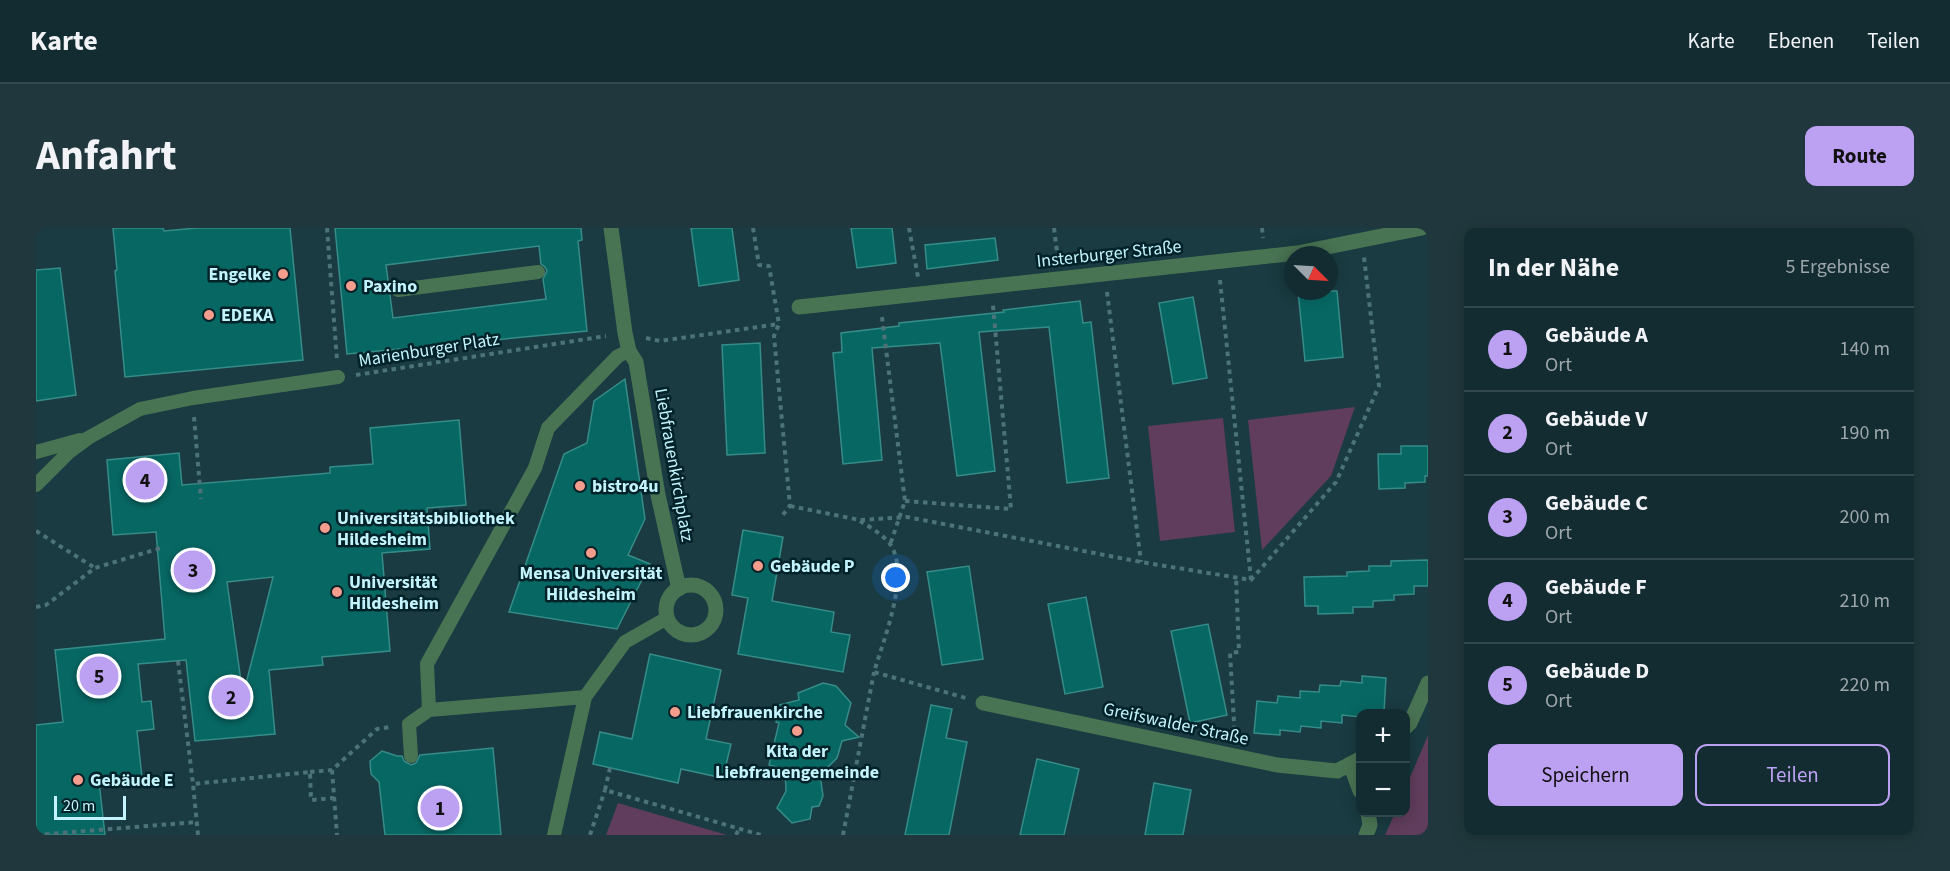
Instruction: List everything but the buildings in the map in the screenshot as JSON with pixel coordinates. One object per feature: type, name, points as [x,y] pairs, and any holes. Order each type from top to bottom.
[{"type":"street","name":"Liebfrauenkirchplatz","points":[[611,228],[625,333],[629,351],[636,362],[658,495],[679,589]]},
{"type":"street","name":"Insterburger Straße","points":[[799,307],[1297,253],[1422,228]]},
{"type":"street","points":[[694,586],[708,592],[715,605],[710,627],[695,635],[678,631],[667,618],[668,601],[679,589],[694,586]]},
{"type":"street","points":[[1410,723],[1428,683]]},
{"type":"street","name":"Greifswalder Straße","points":[[983,703],[1277,765],[1337,771],[1355,762]]},
{"type":"street","points":[[1366,835],[1370,825],[1369,817]]},
{"type":"lane","points":[[398,290],[538,272]]},
{"type":"lane","points":[[429,710],[427,664],[535,468],[548,428],[618,356],[629,351]]},
{"type":"lane","points":[[36,485],[69,452],[88,438],[140,409],[193,398],[338,377]]},
{"type":"lane","points":[[36,452],[88,438]]},
{"type":"lane","points":[[554,835],[585,697],[625,642],[667,618]]},
{"type":"lane","points":[[411,756],[409,724],[429,710],[585,697]]},
{"type":"path","name":"Marienburger Platz","points":[[327,228],[338,377],[600,337]]},
{"type":"path","points":[[753,228],[759,265],[769,266],[778,324],[774,336],[790,506],[782,516]]},
{"type":"path","points":[[909,228],[916,259]]},
{"type":"path","points":[[1054,228],[1061,279]]},
{"type":"path","points":[[1251,580],[1336,482],[1378,386],[1362,240]]},
{"type":"path","points":[[1218,261],[1251,580]]},
{"type":"path","points":[[1105,274],[1141,562]]},
{"type":"path","points":[[905,501],[1011,509],[992,286]]},
{"type":"path","points":[[880,298],[905,501],[890,545]]},
{"type":"path","points":[[625,333],[660,341],[778,324]]},
{"type":"path","points":[[193,398],[201,499]]},
{"type":"path","points":[[790,506],[860,520],[907,517],[1141,562],[1251,580]]},
{"type":"path","points":[[843,835],[874,672],[897,586],[896,561],[890,545],[860,520]]},
{"type":"path","points":[[36,531],[95,568]]},
{"type":"path","points":[[36,607],[46,605],[95,568],[164,547]]},
{"type":"path","points":[[1236,577],[1239,652],[1230,653],[1237,757]]},
{"type":"path","points":[[178,661],[198,835]]},
{"type":"path","points":[[874,672],[983,703]]},
{"type":"path","points":[[193,784],[332,770],[377,729]]},
{"type":"path","points":[[590,835],[610,768]]},
{"type":"path","points":[[332,770],[337,835]]},
{"type":"path","points":[[310,772],[311,800],[334,798]]},
{"type":"path","points":[[605,790],[761,835]]},
{"type":"path","points":[[36,835],[197,822]]},
{"type":"path","points":[[736,835],[739,829]]},
{"type":"shaded area","points":[[1355,407],[1331,476],[1262,550],[1248,420]]},
{"type":"shaded area","points":[[1223,418],[1235,532],[1160,541],[1148,426]]},
{"type":"shaded area","points":[[1428,735],[1428,835],[1385,835],[1393,817],[1410,817],[1410,778]]},
{"type":"shaded area","points":[[618,803],[727,835],[606,835]]},
{"type":"place","name":"Engelke","points":[[283,274]]},
{"type":"place","name":"Paxino","points":[[351,286]]},
{"type":"place","name":"EDEKA","points":[[209,315]]},
{"type":"place","name":"Gebäude F","points":[[145,480]]},
{"type":"place","name":"bistro4u","points":[[580,486]]},
{"type":"place","name":"Universitätsbibliothek Hildesheim","points":[[325,528]]},
{"type":"place","name":"Mensa Universität Hildesheim","points":[[591,553]]},
{"type":"place","name":"Gebäude P","points":[[758,566]]},
{"type":"place","name":"Gebäude C","points":[[193,570]]},
{"type":"place","name":"Universität Hildesheim","points":[[337,592]]},
{"type":"place","name":"Gebäude D","points":[[99,676]]},
{"type":"place","name":"Gebäude V","points":[[231,697]]},
{"type":"place","name":"Liebfrauenkirche","points":[[675,712]]},
{"type":"place","name":"Kita der Liebfrauengemeinde","points":[[797,731]]},
{"type":"place","name":"Gebäude E","points":[[78,780]]},
{"type":"place","name":"Gebäude A","points":[[440,808]]}]
